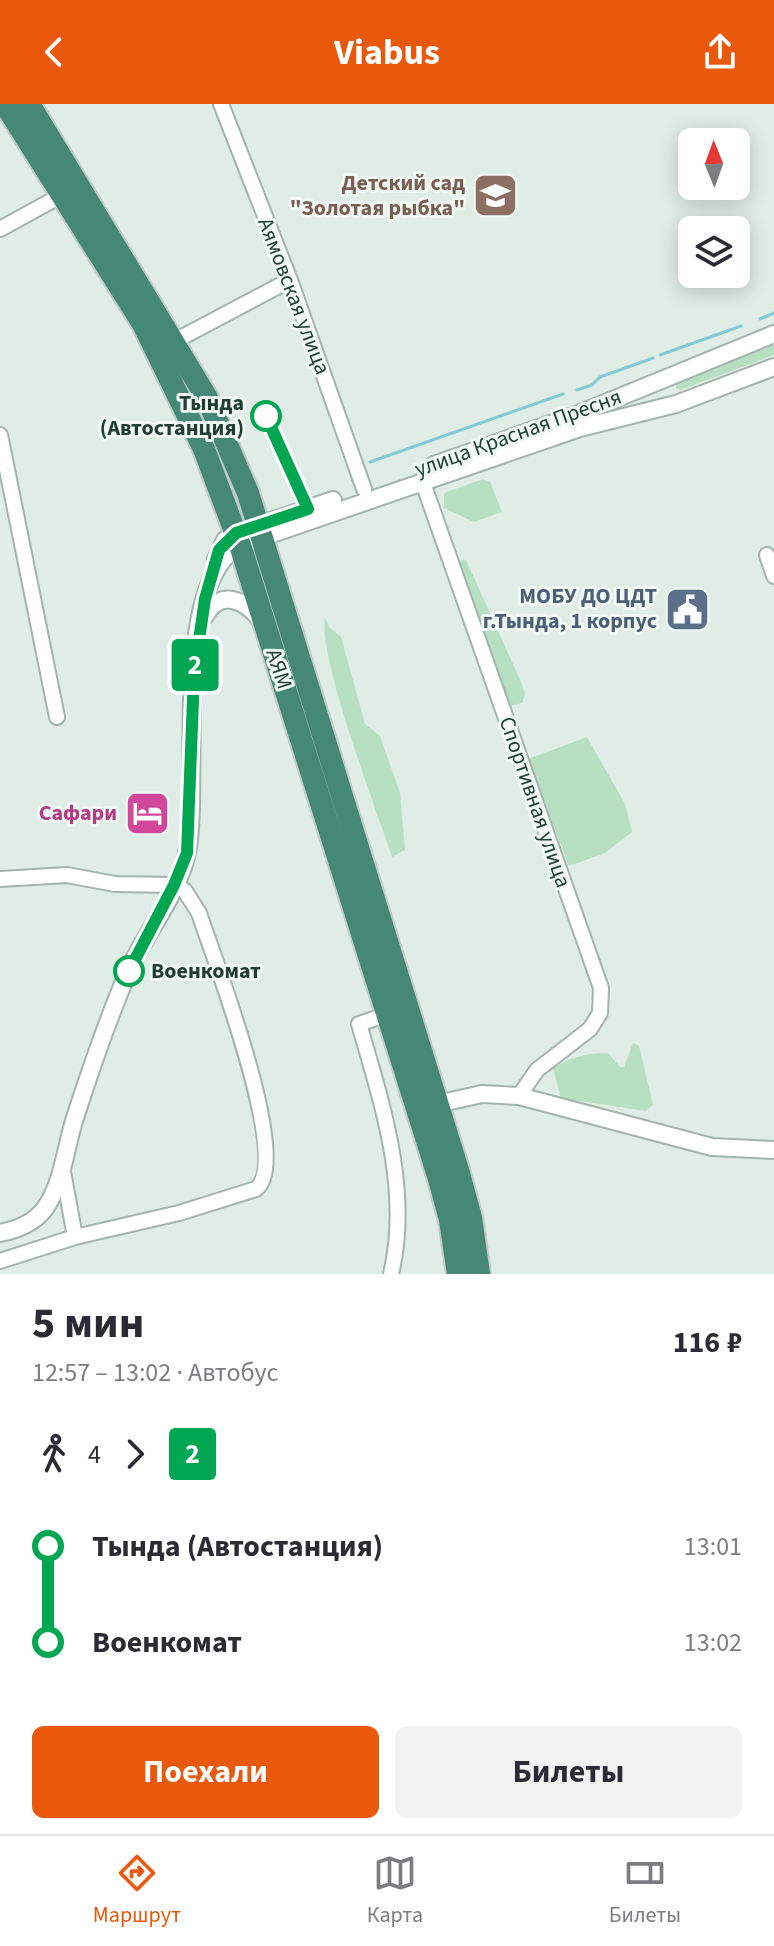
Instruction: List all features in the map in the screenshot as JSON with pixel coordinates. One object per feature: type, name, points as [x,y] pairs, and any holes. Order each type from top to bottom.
[{"type":"highway","name":"АЯМ","points":[[5,104],[143,324],[204,449],[238,539],[439,1179],[450,1220],[458,1274]]},
{"type":"highway","name":"АЯМ","points":[[29,104],[221,427],[262,531],[471,1218],[479,1274]]},
{"type":"street","name":"Аямовская улица","points":[[221,104],[290,280],[364,489]]},
{"type":"street","points":[[0,229],[62,195]]},
{"type":"street","points":[[173,342],[211,319],[290,280]]},
{"type":"street","name":"улица Красная Пресня","points":[[262,531],[364,489],[576,415],[774,334]]},
{"type":"street","name":"улица Красная Пресня","points":[[262,531],[580,428],[676,404],[774,367]]},
{"type":"street","points":[[0,435],[57,717]]},
{"type":"street","name":"Спортивная улица","points":[[422,480],[601,988],[600,1013],[590,1029],[537,1070],[519,1096]]},
{"type":"street","points":[[0,1233],[30,1224],[42,1213],[57,1186],[85,1087],[124,983],[174,885],[188,844],[194,674],[199,628],[209,584],[223,556],[238,539],[262,531]]},
{"type":"street","points":[[767,555],[774,576]]},
{"type":"street","points":[[199,628],[212,604],[228,599],[245,605],[265,626]]},
{"type":"street","points":[[0,879],[67,875],[115,884],[174,885],[185,891],[199,913],[254,1078],[264,1136],[265,1177],[256,1189],[179,1213],[75,1237],[0,1261]]},
{"type":"street","points":[[385,1015],[359,1024],[390,1136],[397,1212],[391,1274]]},
{"type":"street","points":[[437,1104],[482,1094],[519,1096],[712,1147],[774,1150]]},
{"type":"street","points":[[62,1166],[75,1237]]},
{"type":"green space","points":[[774,345],[774,355],[680,390],[676,388],[676,383]]},
{"type":"green space","points":[[483,479],[490,482],[502,512],[474,522],[444,508],[444,493]]},
{"type":"green space","points":[[466,560],[521,682],[525,694],[522,703],[510,706],[458,561]]},
{"type":"green space","points":[[325,617],[329,627],[341,637],[365,724],[380,736],[400,793],[405,850],[392,857],[339,698],[325,637]]},
{"type":"green space","points":[[587,737],[625,804],[632,832],[605,853],[569,866],[528,759]]},
{"type":"green space","points":[[633,1043],[639,1046],[653,1105],[646,1111],[561,1098],[553,1068],[579,1056],[608,1053],[620,1067],[624,1067]]},
{"type":"waterway","points":[[760,319],[774,313]]},
{"type":"waterway","points":[[660,355],[741,326]]},
{"type":"waterway","points":[[577,390],[592,385],[600,377],[653,358]]},
{"type":"waterway","points":[[370,462],[563,394]]},
{"type":"bus line","name":"2","points":[[129,971],[174,885],[187,853],[194,674],[199,628],[219,550],[225,540],[236,533],[308,509],[266,416]]},
{"type":"place","name":"Детский сад \"Золотая рыбка\"","points":[[496,196]]},
{"type":"place","name":"Тында (Автостанция)","points":[[266,416]]},
{"type":"place","name":"МОБУ ДО ЦДТ г.Тында, 1 корпус","points":[[688,609]]},
{"type":"place","name":"Сафари","points":[[148,813]]},
{"type":"place","name":"Военкомат","points":[[129,971]]}]
